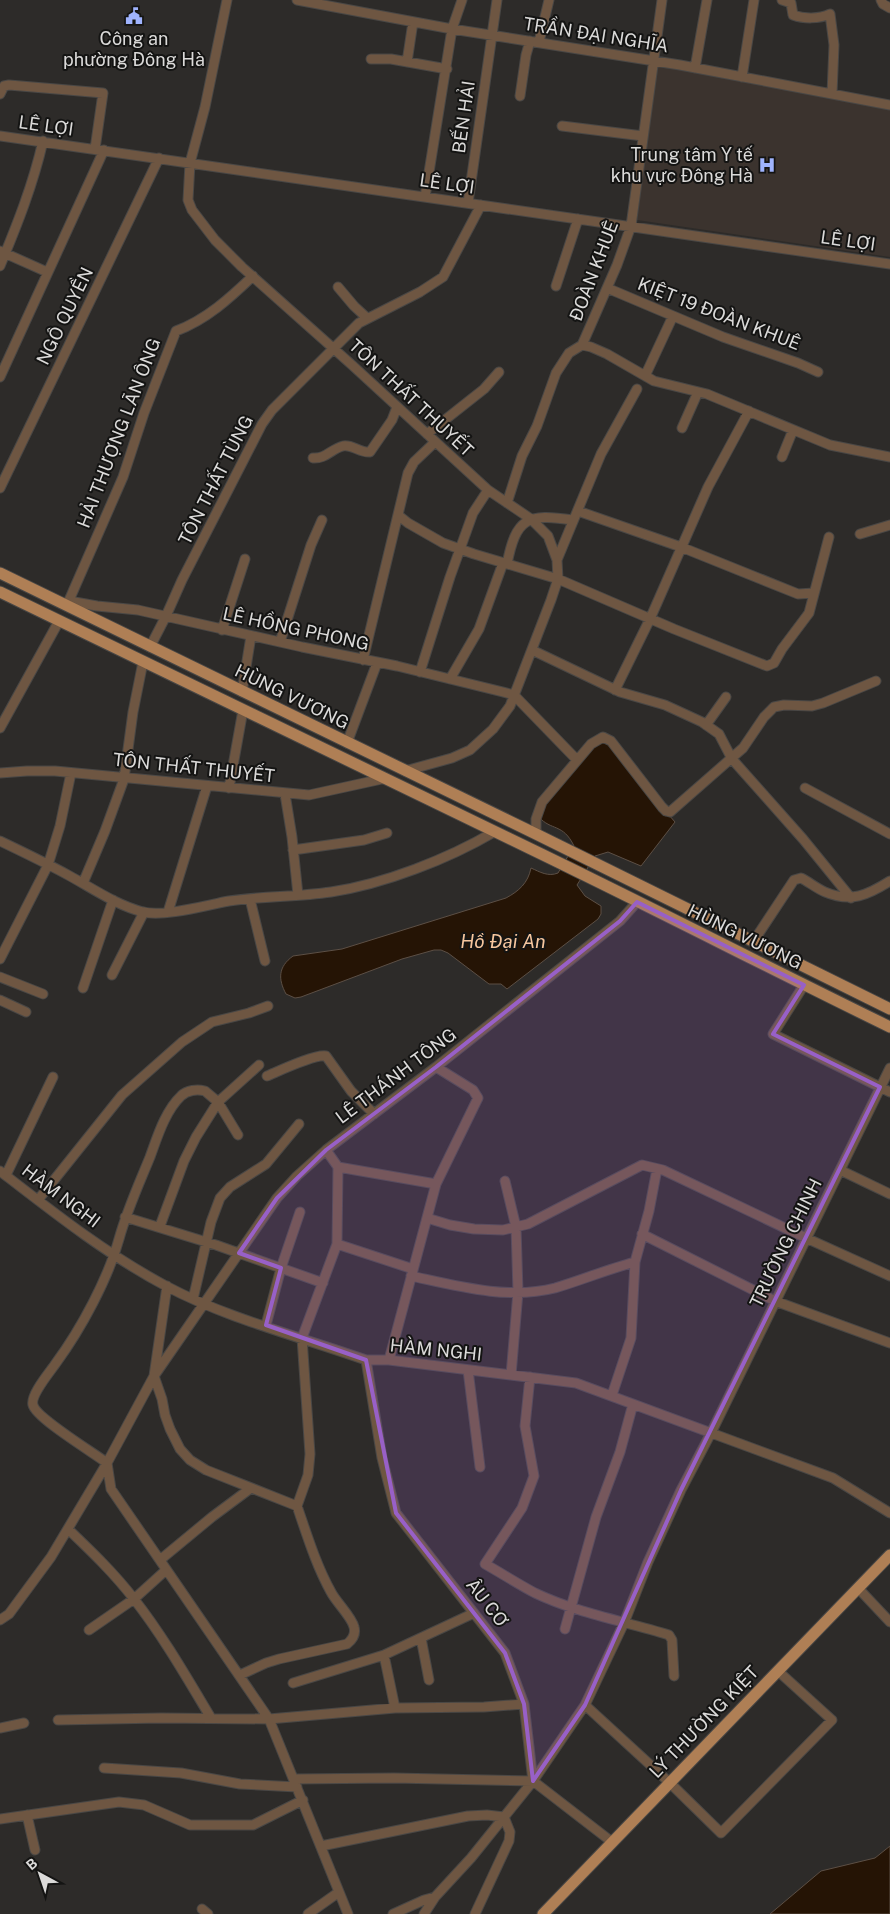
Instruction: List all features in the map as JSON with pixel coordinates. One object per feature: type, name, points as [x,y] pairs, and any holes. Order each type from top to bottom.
[{"type":"main road","name":"HÙNG VƯƠNG","points":[[0,574],[68,603],[150,647],[569,850],[890,1009]]},
{"type":"main road","name":"HÙNG VƯƠNG","points":[[0,592],[562,865],[890,1027]]},
{"type":"main road","points":[[59,621],[68,603]]},
{"type":"main road","points":[[143,662],[150,647]]},
{"type":"main road","points":[[242,710],[245,693]]},
{"type":"main road","points":[[382,779],[405,771]]},
{"type":"main road","points":[[637,902],[644,888]]},
{"type":"main road","points":[[749,959],[756,944]]},
{"type":"main road","points":[[804,985],[810,970]]},
{"type":"main road","name":"LÝ THƯỜNG KIỆT","points":[[543,1914],[890,1555]]},
{"type":"street","name":"TÔN THẤT THUYẾT","points":[[227,0],[205,107],[190,162],[188,200],[192,210],[215,240],[435,442],[488,490],[531,518],[548,536],[557,560],[558,579],[510,706],[493,729],[470,750],[452,758],[405,771]]},
{"type":"street","name":"TRẦN ĐẠI NGHĨA","points":[[297,0],[452,29],[695,68],[890,105]]},
{"type":"street","points":[[425,197],[452,29],[462,0]]},
{"type":"street","name":"BẾN HẢI","points":[[468,203],[497,0]]},
{"type":"street","points":[[520,96],[525,60],[534,42],[549,0]]},
{"type":"street","name":"ĐOÀN KHUÊ","points":[[507,503],[522,456],[537,426],[556,373],[569,353],[582,345],[617,265],[631,226],[662,0]]},
{"type":"street","points":[[695,68],[707,0]]},
{"type":"street","points":[[742,77],[754,0]]},
{"type":"street","points":[[782,0],[791,3],[793,15],[821,18],[830,14],[834,45],[832,94]]},
{"type":"street","points":[[881,0],[883,4],[890,8]]},
{"type":"street","points":[[407,62],[413,22]]},
{"type":"street","points":[[371,59],[391,59],[447,69]]},
{"type":"street","points":[[0,94],[4,86],[9,85],[103,93],[99,150],[1,373]]},
{"type":"street","points":[[562,126],[643,136]]},
{"type":"street","name":"LÊ LỢI","points":[[0,136],[890,264]]},
{"type":"street","points":[[0,266],[3,252],[23,208],[38,165],[43,141]]},
{"type":"street","name":"NGÔ QUYỀN","points":[[0,488],[159,158]]},
{"type":"street","name":"TÔN THẤT TÙNG","points":[[150,647],[262,424],[286,395],[359,323],[420,292],[444,277],[481,205]]},
{"type":"street","points":[[556,286],[578,219]]},
{"type":"street","points":[[3,252],[47,272]]},
{"type":"street","name":"HẢI THƯỢNG LÃN ÔNG","points":[[68,603],[123,477],[144,413],[176,331],[211,312],[253,276]]},
{"type":"street","points":[[338,287],[367,318]]},
{"type":"street","name":"KIỆT 19 ĐOÀN KHUÊ","points":[[607,288],[723,337],[798,362],[818,372]]},
{"type":"street","points":[[645,376],[674,316]]},
{"type":"street","points":[[582,345],[607,354],[645,376],[667,385],[698,392],[843,449],[890,457]]},
{"type":"street","points":[[427,434],[484,389],[499,372]]},
{"type":"street","points":[[557,560],[600,454],[637,389]]},
{"type":"street","points":[[682,428],[698,392]]},
{"type":"street","points":[[313,458],[322,458],[344,446],[370,452],[392,420],[397,407]]},
{"type":"street","points":[[615,690],[650,619],[708,488],[749,411]]},
{"type":"street","points":[[782,457],[793,430]]},
{"type":"street","points":[[363,660],[411,467],[435,442]]},
{"type":"street","points":[[420,672],[473,513],[488,490]]},
{"type":"street","points":[[578,511],[681,547],[798,594],[814,594]]},
{"type":"street","points":[[398,515],[429,536],[460,549],[558,579],[650,619],[767,666],[774,663],[809,613],[829,537]]},
{"type":"street","points":[[450,679],[479,629],[517,531],[531,518],[547,517],[573,520]]},
{"type":"street","points":[[280,642],[311,545],[322,520]]},
{"type":"street","points":[[860,534],[890,525]]},
{"type":"street","points":[[222,630],[245,559]]},
{"type":"street","name":"LÊ HỒNG PHONG","points":[[68,603],[138,610],[420,672],[514,695]]},
{"type":"street","points":[[0,728],[59,621]]},
{"type":"street","points":[[245,693],[251,636]]},
{"type":"street","points":[[532,650],[615,690],[649,702],[665,705],[706,725],[719,734],[732,759],[803,839],[851,898]]},
{"type":"street","points":[[83,883],[124,779],[133,712],[143,662]]},
{"type":"street","points":[[347,743],[377,664]]},
{"type":"street","points":[[536,834],[536,819],[542,802],[598,739],[603,737],[611,741],[662,807],[670,812],[743,748],[764,717],[774,707],[784,705],[812,706],[876,681]]},
{"type":"street","points":[[514,695],[578,760]]},
{"type":"street","points":[[706,725],[726,697]]},
{"type":"street","points":[[229,788],[242,710]]},
{"type":"street","name":"TÔN THẤT THUYẾT","points":[[0,773],[27,770],[71,772],[124,779],[309,795],[382,779]]},
{"type":"street","points":[[0,959],[48,865],[60,826],[71,772]]},
{"type":"street","points":[[168,912],[207,786]]},
{"type":"street","points":[[805,788],[890,834]]},
{"type":"street","points":[[285,794],[294,850],[298,895]]},
{"type":"street","points":[[0,841],[113,900],[144,912],[168,912],[202,908],[229,901],[330,892],[363,886],[460,850],[494,832]]},
{"type":"street","points":[[294,850],[364,840],[387,833]]},
{"type":"street","points":[[756,944],[757,936],[794,880],[801,878],[832,894],[851,898],[866,894],[890,881]]},
{"type":"street","points":[[250,899],[265,961]]},
{"type":"street","points":[[82,988],[113,900]]},
{"type":"street","name":"LÊ THÁNH TÔNG","points":[[154,1376],[277,1198],[297,1176],[326,1150],[436,1067],[620,921],[637,902]]},
{"type":"street","points":[[112,975],[144,912]]},
{"type":"street","points":[[0,977],[43,994]]},
{"type":"street","points":[[804,985],[773,1034],[890,1092]]},
{"type":"street","points":[[0,1000],[26,1012]]},
{"type":"street","points":[[38,1200],[122,1095],[182,1042],[212,1022],[249,1013],[268,1006]]},
{"type":"street","points":[[266,1076],[322,1055],[326,1056],[351,1091],[374,1114]]},
{"type":"street","points":[[160,1226],[184,1161],[196,1137],[218,1102],[259,1065]]},
{"type":"street","points":[[389,1360],[436,1184],[478,1098],[473,1090],[436,1067]]},
{"type":"street","name":"TRƯỜNG CHINH","points":[[424,1914],[435,1897],[471,1858],[533,1781],[585,1705],[624,1622],[680,1490],[711,1433],[890,1068]]},
{"type":"street","points":[[3,1173],[53,1076]]},
{"type":"street","points":[[238,1136],[218,1102],[209,1093],[201,1090],[190,1091],[181,1096],[160,1131],[125,1217],[114,1256],[83,1320],[32,1400],[32,1404],[36,1411],[60,1431],[107,1463],[111,1489],[268,1718],[303,1800],[347,1913]]},
{"type":"street","points":[[193,1298],[215,1209],[225,1191],[266,1164],[299,1124]]},
{"type":"street","points":[[240,1676],[266,1663],[279,1659],[343,1645],[350,1642],[354,1636],[354,1625],[328,1586],[297,1506],[308,1475],[310,1454],[302,1338],[337,1244],[338,1167],[326,1150]]},
{"type":"street","points":[[427,1218],[450,1225],[474,1229],[503,1230],[516,1227],[528,1224],[552,1213],[642,1165],[657,1169],[890,1276]]},
{"type":"street","points":[[338,1167],[436,1184]]},
{"type":"street","points":[[612,1395],[631,1338],[635,1262],[649,1211],[657,1169]]},
{"type":"street","points":[[840,1170],[890,1194]]},
{"type":"street","name":"HÀM NGHI","points":[[3,1173],[114,1256],[167,1286],[204,1304],[366,1360],[389,1360],[576,1383],[833,1478],[890,1513]]},
{"type":"street","points":[[505,1181],[516,1227],[518,1292],[510,1375]]},
{"type":"street","points":[[266,1325],[281,1268],[300,1212]]},
{"type":"street","points":[[125,1217],[206,1241],[323,1283]]},
{"type":"street","points":[[642,1234],[776,1301],[890,1343]]},
{"type":"street","points":[[337,1244],[412,1272],[469,1288],[518,1292],[553,1288],[635,1262]]},
{"type":"street","points":[[0,1620],[9,1614],[51,1557],[107,1463],[154,1376],[167,1286]]},
{"type":"street","name":"ÂU CƠ","points":[[366,1360],[388,1489],[396,1513],[505,1653],[524,1704],[533,1781]]},
{"type":"street","points":[[468,1370],[480,1467]]},
{"type":"street","points":[[154,1376],[170,1429],[185,1455],[206,1470],[297,1506]]},
{"type":"street","points":[[530,1377],[524,1426],[534,1476],[522,1508],[485,1564],[535,1593],[570,1606],[670,1636],[672,1640],[674,1676]]},
{"type":"street","points":[[565,1629],[596,1517],[620,1452],[633,1404]]},
{"type":"street","points":[[160,1560],[251,1488]]},
{"type":"street","points":[[68,1529],[105,1564],[134,1599],[169,1650],[211,1718]]},
{"type":"street","points":[[89,1630],[134,1599],[166,1570]]},
{"type":"street","points":[[858,1588],[890,1622]]},
{"type":"street","points":[[293,1683],[384,1655],[474,1612]]},
{"type":"street","points":[[421,1638],[428,1680]]},
{"type":"street","points":[[384,1655],[395,1708]]},
{"type":"street","points":[[585,1705],[670,1783],[721,1834],[832,1720],[778,1670]]},
{"type":"street","points":[[58,1720],[268,1718],[395,1708],[484,1707],[524,1704]]},
{"type":"street","points":[[0,1728],[24,1723]]},
{"type":"street","points":[[104,1768],[182,1773],[240,1784],[394,1778],[533,1781],[612,1842]]},
{"type":"street","points":[[0,1819],[119,1802],[144,1805],[190,1825],[253,1825],[303,1800]]},
{"type":"street","points":[[27,1815],[36,1850]]},
{"type":"street","points":[[321,1846],[468,1816],[487,1815],[504,1817],[510,1832],[509,1840],[475,1914]]},
{"type":"street","points":[[308,1914],[339,1892]]},
{"type":"street","points":[[394,1914],[435,1897]]},
{"type":"highlighted area","points":[[637,902],[804,985],[773,1034],[880,1087],[681,1490],[585,1705],[533,1781],[524,1704],[505,1653],[396,1513],[366,1360],[266,1325],[281,1268],[239,1253],[277,1198],[326,1150],[436,1067],[620,921]]},
{"type":"shaded area","name":"Trung tâm Y tế khu vực Đông Hà","points":[[657,65],[890,110],[890,257],[637,220]]},
{"type":"water","name":"Hồ Đại An","points":[[604,737],[665,816],[668,814],[675,822],[641,866],[608,852],[595,856],[577,885],[585,896],[601,906],[601,914],[598,919],[507,989],[501,984],[489,984],[448,953],[434,950],[402,959],[301,997],[295,998],[286,994],[281,974],[284,964],[293,956],[342,949],[506,898],[522,886],[528,878],[531,868],[547,874],[558,873],[574,846],[566,834],[539,817],[539,810],[595,738]]},
{"type":"water","points":[[890,1846],[890,1914],[770,1914],[821,1871],[875,1858]]},
{"type":"place","name":"Công an phường Đông Hà","points":[[134,16]]},
{"type":"place","name":"Trung tâm Y tế khu vực Đông Hà","points":[[767,165]]}]
